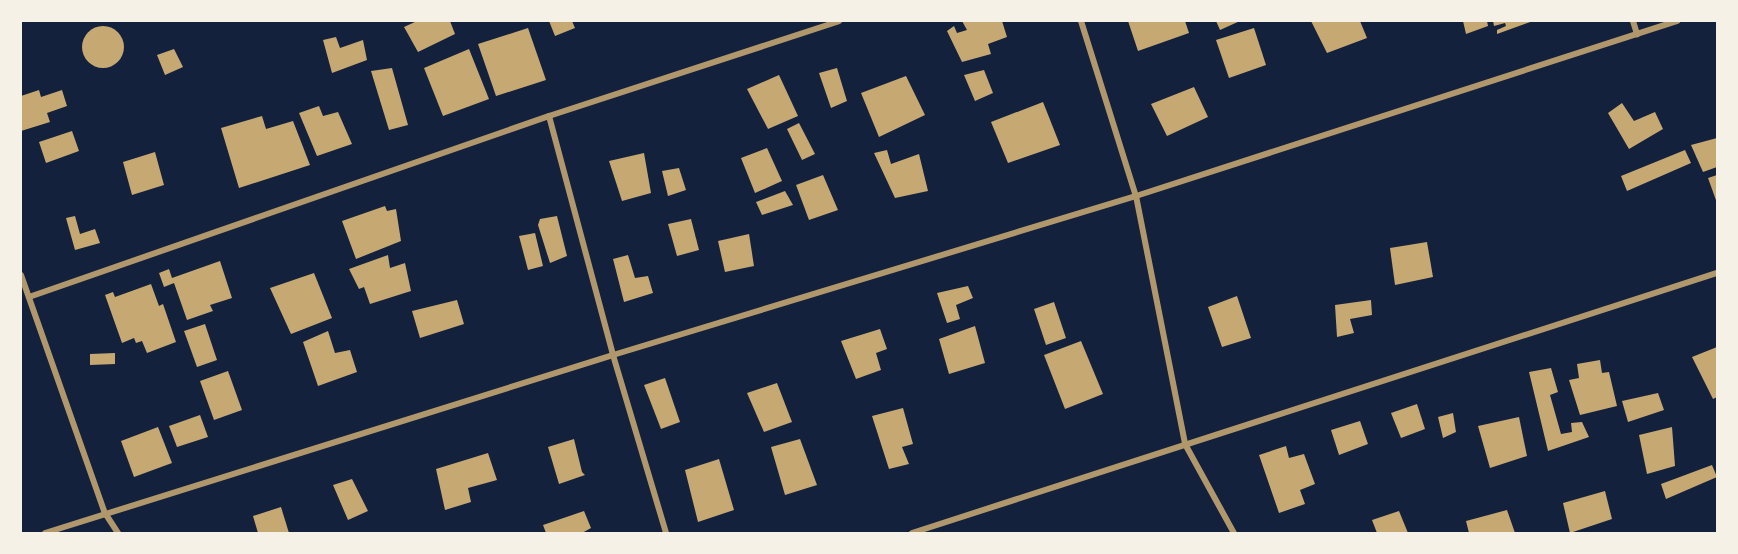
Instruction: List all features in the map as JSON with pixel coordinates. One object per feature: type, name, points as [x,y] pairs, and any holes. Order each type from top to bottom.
[{"type":"street","points":[[29,297],[549,116],[838,21]]},
{"type":"street","points":[[1081,21],[1136,196],[1185,444],[1234,533]]},
{"type":"street","points":[[1633,21],[1637,34]]},
{"type":"street","points":[[45,533],[1136,196],[1677,21]]},
{"type":"street","points":[[549,116],[613,356],[666,533]]},
{"type":"street","points":[[912,533],[1717,273]]},
{"type":"street","points":[[21,275],[105,513],[118,533]]},
{"type":"building","points":[[417,21],[450,21],[455,34],[418,52],[404,27]]},
{"type":"building","points":[[549,21],[572,21],[575,28],[555,36]]},
{"type":"building","points":[[962,21],[1002,21],[1007,37],[988,44],[991,54],[962,62],[947,31],[954,26],[957,33],[967,30]]},
{"type":"building","points":[[1128,21],[1185,21],[1189,33],[1138,51]]},
{"type":"building","points":[[1216,21],[1240,21],[1220,30]]},
{"type":"building","points":[[1311,21],[1360,21],[1367,38],[1327,53]]},
{"type":"building","points":[[1463,21],[1487,21],[1488,26],[1466,34]]},
{"type":"building","points":[[1493,21],[1533,21],[1497,34],[1497,30],[1506,26],[1505,23],[1494,26]]},
{"type":"building","points":[[103,26],[111,27],[118,32],[123,39],[123,55],[118,62],[111,67],[103,68],[95,67],[88,62],[83,55],[82,47],[83,39],[88,32],[95,27]]},
{"type":"building","points":[[528,28],[546,80],[496,96],[478,44]]},
{"type":"building","points":[[1254,28],[1266,65],[1229,78],[1216,40]]},
{"type":"building","points":[[336,37],[340,48],[363,40],[367,60],[332,73],[323,40]]},
{"type":"building","points":[[174,49],[183,67],[165,75],[157,55]]},
{"type":"building","points":[[469,49],[489,99],[443,116],[424,68]]},
{"type":"building","points":[[392,68],[408,125],[389,130],[371,71]]},
{"type":"building","points":[[837,68],[847,101],[831,108],[819,73]]},
{"type":"building","points":[[984,70],[993,93],[975,101],[964,75]]},
{"type":"building","points":[[779,75],[798,116],[768,129],[747,89]]},
{"type":"building","points":[[906,76],[925,115],[879,137],[861,93]]},
{"type":"building","points":[[1194,87],[1208,117],[1167,136],[1151,104]]},
{"type":"building","points":[[39,90],[41,97],[62,90],[67,106],[47,113],[50,122],[21,131],[21,96]]},
{"type":"building","points":[[1043,102],[1060,145],[1008,163],[991,122]]},
{"type":"building","points":[[1622,103],[1634,121],[1655,112],[1663,129],[1629,149],[1608,113]]},
{"type":"building","points":[[319,106],[323,116],[338,112],[352,144],[317,156],[299,113]]},
{"type":"building","points":[[262,116],[266,129],[293,121],[310,165],[239,188],[221,128]]},
{"type":"building","points":[[799,123],[815,154],[802,160],[787,129]]},
{"type":"building","points":[[72,131],[79,151],[46,163],[39,142]]},
{"type":"building","points":[[1717,138],[1717,167],[1703,172],[1691,145]]},
{"type":"building","points":[[767,148],[782,181],[755,193],[741,158]]},
{"type":"building","points":[[887,150],[891,164],[919,154],[928,191],[895,198],[874,153]]},
{"type":"building","points":[[1685,150],[1691,163],[1627,191],[1621,176]]},
{"type":"building","points":[[155,152],[164,185],[132,195],[123,162]]},
{"type":"building","points":[[644,153],[651,193],[622,201],[609,161]]},
{"type":"building","points":[[679,168],[686,190],[668,196],[662,171]]},
{"type":"building","points":[[823,175],[838,210],[809,220],[796,185]]},
{"type":"building","points":[[1717,175],[1717,203],[1708,178]]},
{"type":"building","points":[[785,191],[793,205],[762,215],[756,202]]},
{"type":"building","points":[[385,206],[387,211],[396,209],[401,241],[356,259],[342,221]]},
{"type":"building","points":[[75,216],[80,234],[95,229],[100,243],[75,250],[66,218]]},
{"type":"building","points":[[557,216],[567,256],[550,263],[538,225],[540,219]]},
{"type":"building","points":[[691,219],[699,250],[677,256],[668,224]]},
{"type":"building","points":[[535,233],[543,266],[528,270],[519,236]]},
{"type":"building","points":[[749,234],[754,266],[725,272],[718,241]]},
{"type":"building","points":[[1427,242],[1433,277],[1395,285],[1390,248]]},
{"type":"building","points":[[388,255],[390,268],[405,263],[411,291],[370,304],[364,287],[359,289],[349,269]]},
{"type":"building","points":[[628,255],[635,278],[648,276],[653,293],[624,302],[613,259]]},
{"type":"building","points":[[220,261],[232,298],[210,305],[213,311],[187,320],[174,283],[164,287],[159,273],[169,269],[172,278]]},
{"type":"building","points":[[314,273],[332,318],[291,334],[270,288]]},
{"type":"building","points":[[151,284],[159,306],[163,304],[176,342],[147,353],[142,341],[136,343],[134,338],[122,343],[105,295],[113,292],[115,297]]},
{"type":"building","points":[[968,286],[973,298],[956,305],[960,319],[947,323],[937,293]]},
{"type":"building","points":[[1237,296],[1251,338],[1222,347],[1208,307]]},
{"type":"building","points":[[457,300],[464,324],[420,338],[412,311]]},
{"type":"building","points":[[1371,300],[1372,315],[1350,319],[1354,333],[1337,337],[1335,305]]},
{"type":"building","points":[[1054,302],[1066,338],[1046,345],[1034,309]]},
{"type":"building","points":[[205,324],[217,360],[197,367],[184,331]]},
{"type":"building","points":[[975,326],[985,363],[949,374],[939,339]]},
{"type":"building","points":[[880,329],[887,349],[876,353],[881,370],[856,379],[841,341]]},
{"type":"building","points":[[328,331],[335,353],[350,350],[357,372],[318,386],[303,342]]},
{"type":"building","points":[[1081,341],[1103,394],[1065,409],[1044,355]]},
{"type":"building","points":[[1717,347],[1717,397],[1713,399],[1692,357]]},
{"type":"building","points":[[115,353],[115,364],[90,365],[90,354]]},
{"type":"building","points":[[1600,360],[1602,373],[1609,372],[1617,406],[1580,415],[1569,380],[1579,378],[1577,364]]},
{"type":"building","points":[[1551,368],[1558,392],[1550,395],[1561,434],[1572,432],[1571,423],[1582,422],[1589,437],[1548,451],[1529,372]]},
{"type":"building","points":[[228,371],[242,410],[214,420],[200,381]]},
{"type":"building","points":[[665,378],[680,422],[661,429],[644,385]]},
{"type":"building","points":[[777,383],[792,422],[764,432],[747,393]]},
{"type":"building","points":[[1658,393],[1664,410],[1628,422],[1622,401]]},
{"type":"building","points":[[1417,404],[1425,429],[1401,438],[1391,413]]},
{"type":"building","points":[[903,408],[913,444],[902,447],[909,464],[889,469],[872,416]]},
{"type":"building","points":[[1453,413],[1456,432],[1443,438],[1438,417]]},
{"type":"building","points":[[200,415],[208,437],[177,447],[169,426]]},
{"type":"building","points":[[1519,417],[1527,456],[1490,468],[1478,426]]},
{"type":"building","points":[[1360,421],[1368,444],[1339,455],[1331,430]]},
{"type":"building","points":[[158,427],[172,463],[134,477],[121,441]]},
{"type":"building","points":[[1672,427],[1675,466],[1647,474],[1639,435]]},
{"type":"building","points":[[574,439],[582,472],[585,475],[559,484],[548,447]]},
{"type":"building","points":[[800,439],[817,485],[785,495],[771,447]]},
{"type":"building","points":[[1286,446],[1289,458],[1304,454],[1315,484],[1300,490],[1305,504],[1279,513],[1259,455]]},
{"type":"building","points":[[488,453],[497,480],[468,488],[471,502],[445,510],[436,469]]},
{"type":"building","points":[[719,459],[734,510],[698,522],[685,470]]},
{"type":"building","points":[[1712,465],[1717,477],[1666,499],[1661,484]]},
{"type":"building","points":[[352,479],[368,511],[348,520],[333,485]]},
{"type":"building","points":[[1605,491],[1612,519],[1570,533],[1563,503]]},
{"type":"building","points":[[281,507],[289,533],[258,533],[253,516]]},
{"type":"building","points":[[1507,510],[1515,533],[1469,533],[1466,521]]},
{"type":"building","points":[[584,511],[591,528],[582,533],[546,533],[543,525]]},
{"type":"building","points":[[1399,511],[1408,533],[1377,533],[1372,520]]}]
